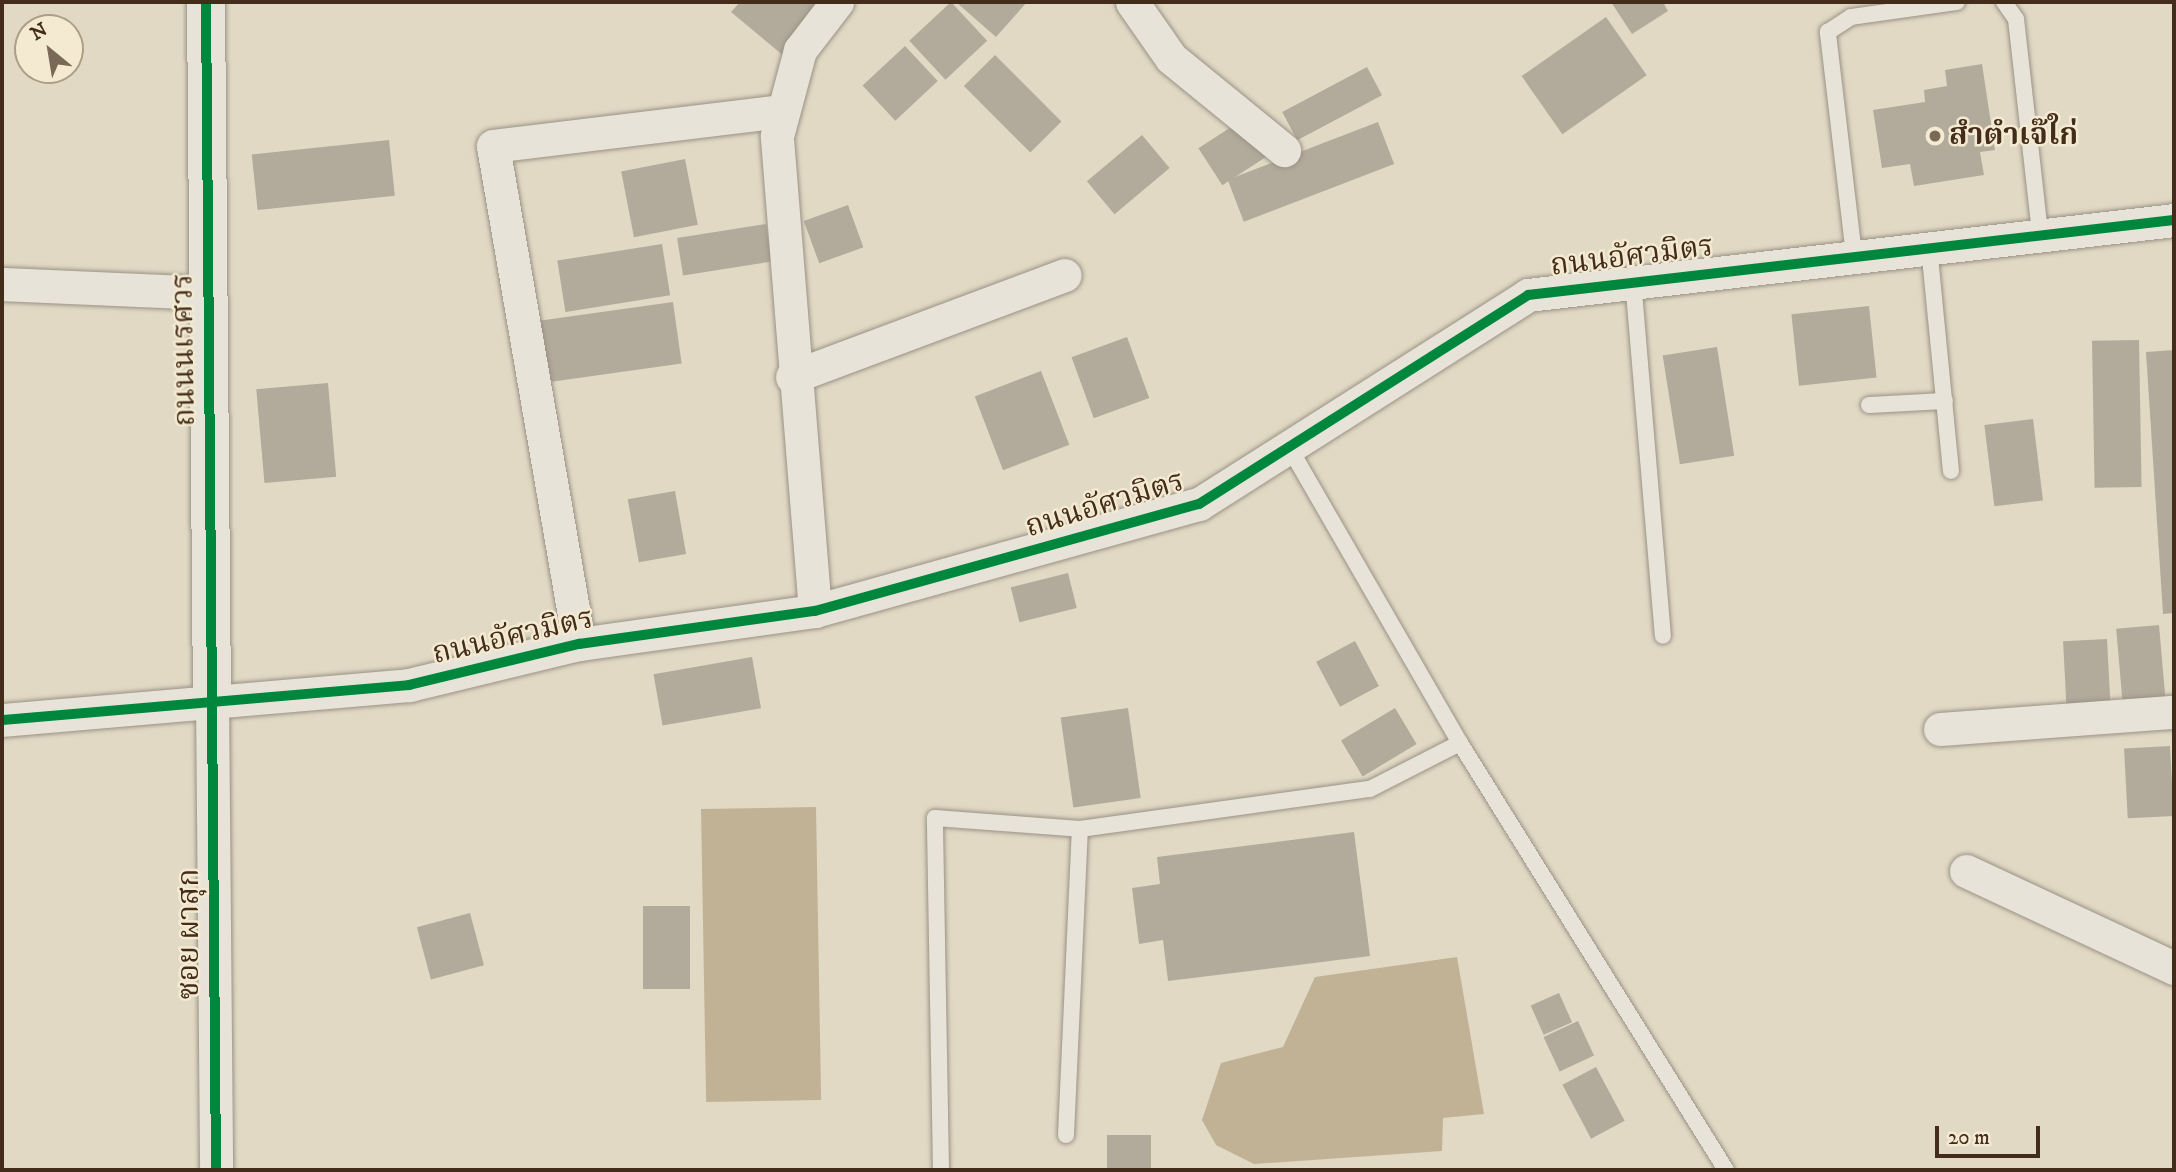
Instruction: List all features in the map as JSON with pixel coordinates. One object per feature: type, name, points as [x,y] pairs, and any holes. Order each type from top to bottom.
[{"type":"street","name":"ถนนนเรศวร","points":[[206,2],[212,698]]},
{"type":"street","points":[[816,611],[792,377],[777,136],[800,50],[837,2]]},
{"type":"street","points":[[1132,2],[1171,58],[1284,150]]},
{"type":"street","points":[[579,644],[493,146],[783,111]]},
{"type":"street","name":"ถนนอัศวมิตร","points":[[2,720],[212,698],[285,700],[409,685],[579,644],[816,611],[1199,504],[1528,295],[1633,280],[2174,220]]},
{"type":"street","points":[[792,377],[1065,275]]},
{"type":"street","points":[[2,284],[209,293]]},
{"type":"street","name":"ซอย ผาสุก","points":[[212,698],[216,1170]]},
{"type":"street","points":[[1940,729],[2174,712]]},
{"type":"street","points":[[1966,871],[2174,968]]},
{"type":"lane","points":[[1854,255],[1828,32],[1851,17],[1957,2]]},
{"type":"lane","points":[[2004,2],[2017,19],[2040,234]]},
{"type":"lane","points":[[1929,247],[1951,471]]},
{"type":"lane","points":[[1633,280],[1663,636]]},
{"type":"lane","points":[[1869,405],[1945,401]]},
{"type":"lane","points":[[1289,447],[1461,743],[1726,1170]]},
{"type":"lane","points":[[941,1170],[935,818],[1080,829],[1370,789],[1461,743]]},
{"type":"lane","points":[[1066,1135],[1080,829]]},
{"type":"shaded area","points":[[816,807],[821,1100],[706,1102],[701,809]]},
{"type":"shaded area","points":[[1457,957],[1484,1114],[1443,1118],[1442,1151],[1254,1164],[1216,1145],[1202,1120],[1221,1063],[1283,1047],[1315,977]]},
{"type":"building","points":[[740,2],[821,2],[785,57],[731,12]]},
{"type":"building","points":[[951,2],[987,41],[945,80],[909,41]]},
{"type":"building","points":[[956,2],[1027,2],[996,37]]},
{"type":"building","points":[[1611,2],[1663,2],[1668,11],[1632,34]]},
{"type":"building","points":[[1606,17],[1647,75],[1562,134],[1522,76]]},
{"type":"building","points":[[905,46],[938,81],[895,121],[863,86]]},
{"type":"building","points":[[995,55],[1061,121],[1030,153],[964,86]]},
{"type":"building","name":"สำตำเจ๊ใก่","points":[[1982,64],[1995,150],[1980,152],[1984,175],[1914,186],[1910,164],[1882,168],[1873,110],[1925,102],[1924,90],[1947,86],[1945,70]]},
{"type":"building","points":[[1367,67],[1382,95],[1297,140],[1282,112]]},
{"type":"building","points":[[1242,120],[1266,157],[1222,185],[1198,148]]},
{"type":"building","points":[[1378,122],[1394,164],[1244,222],[1228,180]]},
{"type":"building","points":[[1142,135],[1170,168],[1114,214],[1087,181]]},
{"type":"building","points":[[389,140],[395,196],[258,210],[252,154]]},
{"type":"building","points":[[685,159],[698,225],[634,237],[621,171]]},
{"type":"building","points":[[848,205],[863,247],[819,263],[804,221]]},
{"type":"building","points":[[766,224],[772,262],[683,276],[677,238]]},
{"type":"building","points":[[662,244],[670,295],[565,312],[557,261]]},
{"type":"building","points":[[673,302],[682,363],[548,382],[539,321]]},
{"type":"building","points":[[1869,306],[1877,378],[1799,386],[1791,314]]},
{"type":"building","points":[[1127,337],[1149,398],[1094,418],[1072,357]]},
{"type":"building","points":[[2139,340],[2142,487],[2095,488],[2092,341]]},
{"type":"building","points":[[1717,347],[1734,456],[1680,464],[1663,356]]},
{"type":"building","points":[[2174,350],[2174,613],[2163,614],[2146,352]]},
{"type":"building","points":[[1041,371],[1069,445],[1003,470],[975,396]]},
{"type":"building","points":[[328,383],[336,477],[264,483],[256,389]]},
{"type":"building","points":[[2033,419],[2043,500],[1994,506],[1984,425]]},
{"type":"building","points":[[675,491],[686,554],[639,562],[628,499]]},
{"type":"building","points":[[1068,573],[1077,608],[1019,622],[1011,587]]},
{"type":"building","points":[[2159,625],[2165,699],[2123,702],[2116,629]]},
{"type":"building","points":[[2107,639],[2111,707],[2067,709],[2063,641]]},
{"type":"building","points":[[1355,641],[1379,686],[1340,707],[1316,662]]},
{"type":"building","points":[[752,657],[761,708],[663,726],[654,674]]},
{"type":"building","points":[[1128,708],[1141,798],[1073,808],[1061,717]]},
{"type":"building","points":[[1395,708],[1417,744],[1363,776],[1341,740]]},
{"type":"building","points":[[2170,746],[2174,816],[2128,818],[2124,748]]},
{"type":"building","points":[[1354,832],[1370,956],[1168,981],[1163,940],[1139,944],[1132,888],[1160,884],[1157,857]]},
{"type":"building","points":[[643,906],[690,906],[690,989],[643,989]]},
{"type":"building","points":[[470,913],[484,965],[431,979],[417,927]]},
{"type":"building","points":[[1559,993],[1572,1022],[1544,1035],[1531,1006]]},
{"type":"building","points":[[1578,1021],[1594,1055],[1560,1071],[1544,1037]]},
{"type":"building","points":[[1596,1067],[1625,1121],[1591,1139],[1562,1085]]},
{"type":"building","points":[[1107,1135],[1151,1135],[1151,1170],[1107,1170]]},
{"type":"cycle path","points":[[206,2],[216,1170]]},
{"type":"cycle path","points":[[2,720],[409,685],[579,644],[815,611],[1199,504],[1528,295],[2174,220]]},
{"type":"place","name":"สำตำเจ๊ใก่","points":[[1935,136]]}]
